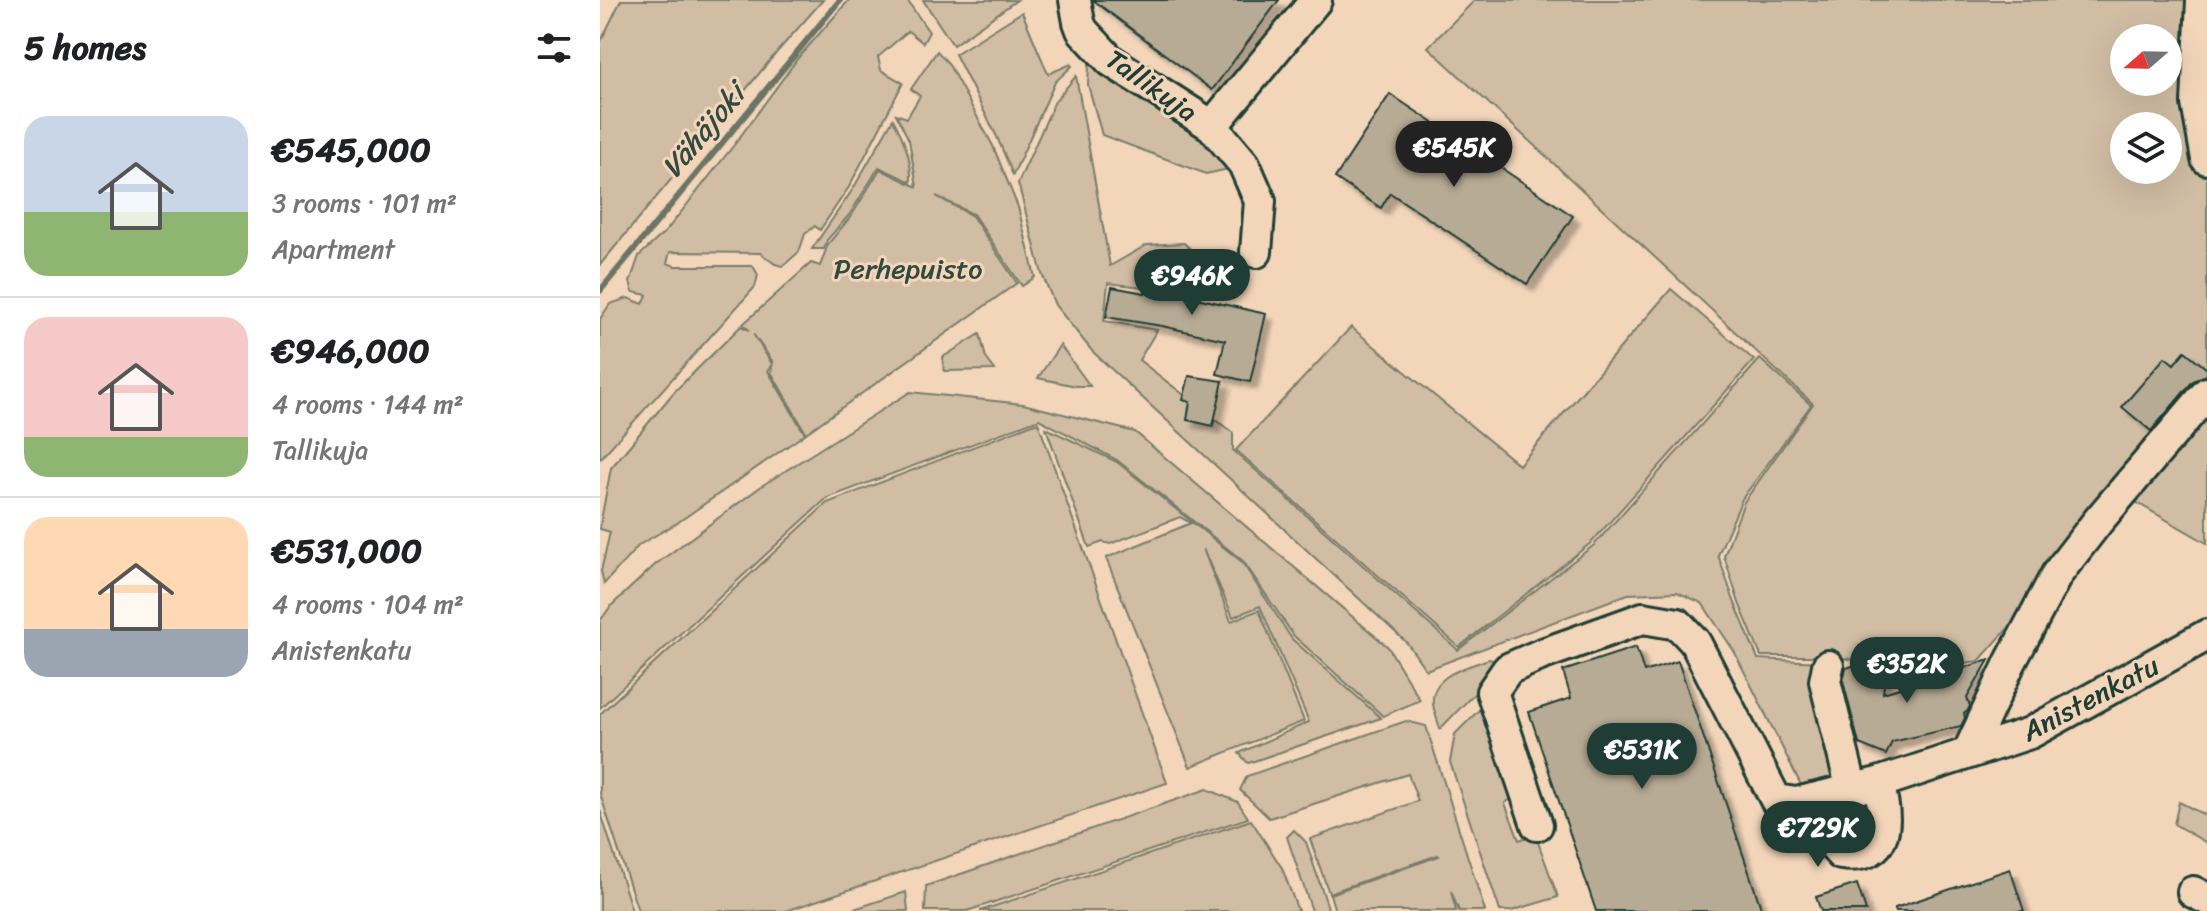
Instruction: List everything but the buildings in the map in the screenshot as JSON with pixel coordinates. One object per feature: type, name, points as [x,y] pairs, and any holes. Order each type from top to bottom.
[{"type":"street","name":"Tallikuja","points":[[1075,0],[1082,30],[1111,61],[1212,126],[1244,164],[1260,201],[1256,252]]},
{"type":"street","points":[[1212,126],[1316,0]]},
{"type":"street","points":[[2202,0],[2197,103],[2207,159]]},
{"type":"street","points":[[1968,753],[2010,663],[2057,574],[2207,393]]},
{"type":"street","name":"Anistenkatu","points":[[1537,825],[1492,692],[1508,669],[1643,618],[1678,624],[1695,642],[1776,800],[1796,803],[1865,786],[2030,733],[2207,635]]},
{"type":"street","points":[[1813,799],[1827,839],[1841,854],[1856,856],[1873,848],[1884,833],[1885,807],[1865,786],[1825,681],[1828,666]]},
{"type":"green space","points":[[621,0],[823,0],[600,265],[600,43]]},
{"type":"green space","points":[[849,0],[907,0],[929,32],[923,43],[908,31],[878,57],[881,70],[903,83],[849,187],[820,230],[815,226],[805,234],[799,252],[783,266],[760,253],[670,252],[667,263],[675,266],[753,266],[758,275],[755,287],[600,459],[600,319],[610,304],[628,298],[643,304],[647,295],[633,292],[630,282],[639,256],[666,231],[798,58]]},
{"type":"green space","points":[[923,0],[1017,0],[953,45]]},
{"type":"green space","points":[[1475,0],[2207,0],[2207,543],[2125,496],[1979,661],[1910,670],[1832,656],[1761,656],[1724,556],[1744,502],[1813,404],[1428,47]]},
{"type":"green space","points":[[1022,12],[1048,74],[1072,66],[1055,82],[1013,175],[955,54]]},
{"type":"green space","name":"Perhepuisto","points":[[937,51],[948,63],[993,146],[1018,207],[1035,277],[1022,286],[973,214],[936,196],[972,216],[1017,283],[806,433],[771,372],[773,362],[753,334],[772,364],[768,371],[805,434],[677,523],[639,545],[604,584],[601,571],[610,532],[600,529],[600,525],[611,468],[674,392],[741,326],[749,330],[743,324],[811,263],[820,266],[828,244],[852,215],[880,169],[917,187],[909,140],[896,114],[907,118],[920,96],[911,89]]},
{"type":"green space","points":[[1089,64],[1106,70],[1207,133],[1233,168],[1206,174],[1102,135],[1088,85]]},
{"type":"green space","points":[[1076,76],[1110,266],[1147,245],[1184,243],[1198,256],[1187,282],[1169,290],[1108,283],[1104,321],[1157,330],[1139,360],[1233,433],[1233,450],[1458,650],[1594,545],[1760,359],[1811,405],[1742,499],[1718,555],[1758,659],[1822,662],[1834,773],[1822,789],[1802,787],[1734,651],[1702,603],[1677,592],[1628,594],[1426,670],[1407,643],[1092,351],[1055,305],[1042,274],[1018,183],[1055,101]]},
{"type":"green space","points":[[893,119],[906,149],[911,182],[879,167],[850,214],[827,240],[824,249],[812,249],[853,189]]},
{"type":"green space","points":[[1671,289],[1754,360],[1592,542],[1459,647],[1236,450],[1351,327],[1519,465]]},
{"type":"green space","points":[[980,334],[986,358],[995,370],[944,371],[943,357]]},
{"type":"green space","points":[[1060,345],[1090,386],[1038,378]]},
{"type":"green space","points":[[910,392],[1023,404],[1135,432],[1388,647],[1420,700],[1383,716],[1294,636],[1243,561],[1117,460],[1039,419],[827,498],[600,708],[600,621],[611,606],[656,564],[763,485]]},
{"type":"green space","points":[[1038,422],[1167,783],[786,911],[638,911],[600,793],[600,714],[827,503]]},
{"type":"green space","points":[[1046,428],[1117,462],[1242,562],[1292,639],[1381,718],[1248,763],[1239,753],[1309,722],[1260,606],[1233,617],[1203,549],[1231,621],[1259,610],[1304,721],[1190,767],[1106,558],[1191,523],[1180,517],[1110,544],[1103,542],[1089,547]]},
{"type":"green space","points":[[1489,659],[1503,664],[1440,729],[1433,704],[1438,685],[1452,673]]},
{"type":"green space","points":[[1489,700],[1521,793],[1505,803],[1519,840],[1535,834],[1558,897],[1511,911],[1500,911],[1450,762],[1455,734]]},
{"type":"green space","points":[[1406,721],[1426,726],[1485,911],[1459,911],[1451,891],[1456,911],[1335,911],[1330,894],[1439,856],[1329,893],[1310,839],[1418,801],[1408,774],[1269,818],[1240,790],[1247,776]]},
{"type":"green space","points":[[1207,789],[1238,802],[1248,818],[967,911],[925,911],[926,886]]},
{"type":"green space","points":[[2179,802],[2207,816],[2207,843],[2174,824]]},
{"type":"green space","points":[[1853,804],[1865,809],[1870,821],[1865,833],[1853,838],[1841,833],[1836,821],[1841,809]]},
{"type":"green space","points":[[600,810],[632,911],[600,911]]},
{"type":"green space","points":[[1251,820],[1282,868],[1298,911],[980,911]]},
{"type":"green space","points":[[1294,830],[1306,842],[1329,911],[1312,911],[1287,837]]},
{"type":"green space","points":[[906,892],[908,911],[848,911]]},
{"type":"waterway","name":"Vähäjoki","points":[[600,291],[840,0]]}]
